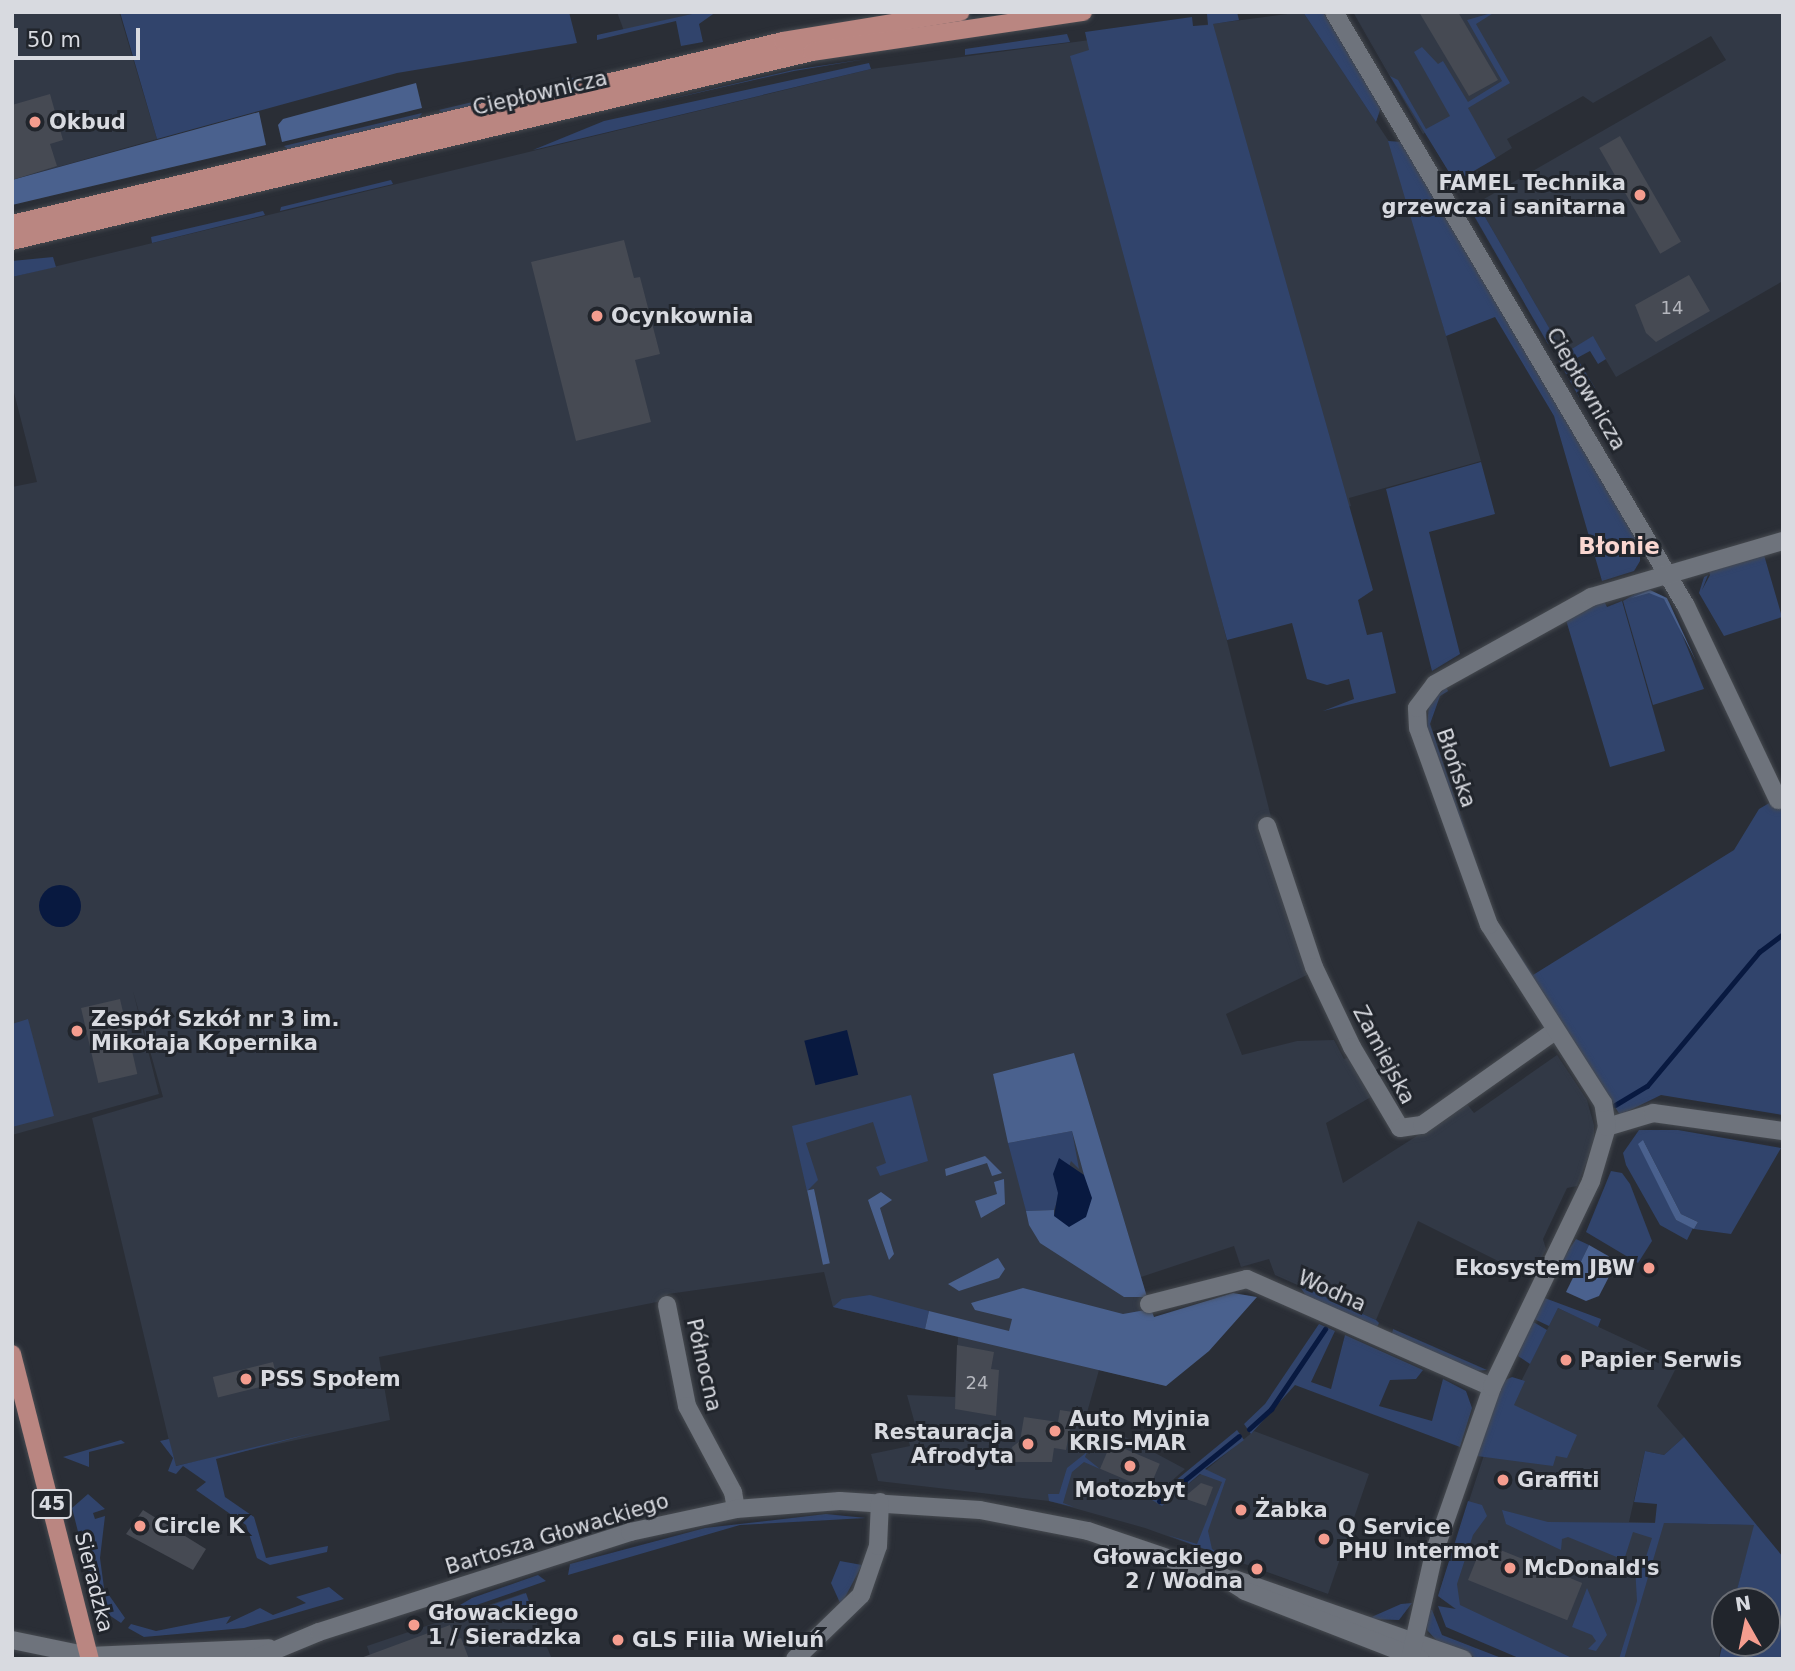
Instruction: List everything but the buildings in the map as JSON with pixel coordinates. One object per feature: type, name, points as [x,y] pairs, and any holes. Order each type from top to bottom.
[{"type":"main road","name":"Ciepłownicza","points":[[12,224],[764,45],[961,12]]},
{"type":"main road","name":"Ciepłownicza","points":[[12,241],[812,52],[1083,12]]},
{"type":"main road","name":"Sieradzka","points":[[12,1354],[90,1657]]},
{"type":"street","name":"Ciepłownicza","points":[[1334,12],[1698,628],[1777,800]]},
{"type":"street","name":"Błońska","points":[[1607,1127],[1602,1103],[1484,914],[1418,728],[1417,708],[1435,684],[1570,608],[1666,574],[1783,541]]},
{"type":"street","name":"Zamiejska","points":[[1267,826],[1314,967],[1355,1054],[1400,1128],[1422,1125],[1555,1031]]},
{"type":"street","points":[[1413,1653],[1434,1553],[1492,1387],[1591,1181],[1607,1127],[1653,1113],[1783,1131]]},
{"type":"street","name":"Wodna","points":[[1149,1304],[1247,1279],[1492,1387]]},
{"type":"street","name":"Północna","points":[[667,1305],[687,1406],[733,1492],[736,1509]]},
{"type":"street","points":[[795,1659],[861,1595],[878,1546],[880,1502]]},
{"type":"street","name":"Bartosza Głowackiego","points":[[254,1659],[275,1647],[630,1532],[736,1509],[880,1502],[1057,1523],[1227,1578],[1245,1591],[1413,1653],[1464,1659]]},
{"type":"street","name":"Bartosza Głowackiego","points":[[12,1640],[90,1657],[275,1647]]},
{"type":"shaded area","points":[[12,12],[119,12],[157,139],[12,180]]},
{"type":"shaded area","points":[[120,12],[569,12],[577,43],[397,73],[157,139]]},
{"type":"shaded area","points":[[617,12],[701,12],[624,31]]},
{"type":"shaded area","points":[[701,12],[716,12],[699,24],[703,42],[681,46],[676,21],[597,40],[597,35]]},
{"type":"shaded area","points":[[1237,12],[1239,20],[1213,24],[1373,590],[1358,600],[1367,635],[1382,632],[1396,693],[1323,711],[1354,699],[1349,679],[1327,685],[1307,679],[1292,623],[1227,640],[1070,56],[1089,50],[1085,32],[1192,17],[1193,26],[1208,25],[1207,14]]},
{"type":"shaded area","points":[[1303,12],[1394,149],[1481,461],[1349,498],[1351,506],[1203,545],[1272,821],[1263,832],[1309,974],[1226,1014],[1242,1055],[1297,1041],[1334,1040],[1344,1059],[1349,1057],[1371,1097],[1326,1123],[1343,1183],[1467,1104],[1474,1113],[1557,1055],[1587,1100],[1594,1125],[1594,1143],[1577,1186],[1567,1188],[1543,1239],[1546,1249],[1532,1278],[1418,1221],[1376,1320],[1275,1275],[1269,1259],[1241,1267],[1234,1246],[1141,1277],[1172,1380],[1166,1386],[1099,1370],[1079,1441],[1089,1454],[1116,1432],[1185,1469],[1158,1493],[1165,1503],[1254,1431],[1369,1474],[1328,1594],[1145,1528],[1049,1501],[878,1481],[871,1454],[910,1446],[905,1427],[915,1424],[907,1395],[955,1397],[958,1337],[833,1307],[824,1272],[668,1294],[662,1301],[379,1357],[390,1420],[175,1466],[92,1118],[163,1097],[133,991],[159,1094],[12,1135],[12,487],[37,482],[12,385],[12,277],[871,69]]},
{"type":"shaded area","points":[[1303,12],[1323,12],[1381,107],[1376,122]]},
{"type":"shaded area","points":[[1353,12],[1783,12],[1783,281],[1616,377],[1593,338],[1564,354],[1477,203],[1726,60],[1711,36],[1593,103],[1583,96],[1507,139],[1512,148],[1496,158],[1467,108],[1423,134]]},
{"type":"shaded area","points":[[1495,12],[1476,24],[1510,83],[1468,108],[1496,158],[1455,182],[1390,76],[1398,80],[1426,129],[1450,116],[1414,52],[1422,47],[1438,64],[1443,61],[1468,102],[1502,81],[1467,20]]},
{"type":"shaded area","points":[[1067,34],[1070,42],[965,55],[965,49]]},
{"type":"shaded area","points":[[866,59],[794,71],[649,104],[793,70]]},
{"type":"shaded area","points":[[869,63],[871,69],[533,150],[604,121]]},
{"type":"shaded area","points":[[578,77],[572,83],[447,116],[439,110]]},
{"type":"shaded area","points":[[416,83],[422,108],[282,142],[278,125],[283,119]]},
{"type":"shaded area","points":[[259,112],[266,145],[12,205],[12,180]]},
{"type":"shaded area","points":[[422,113],[416,122],[289,150],[284,146]]},
{"type":"shaded area","points":[[1388,141],[1402,142],[1640,542],[1640,561],[1634,571],[1602,581],[1554,416],[1495,317],[1446,336]]},
{"type":"shaded area","points":[[391,180],[393,184],[280,211],[281,207]]},
{"type":"shaded area","points":[[1477,203],[1556,340],[1548,344],[1469,208]]},
{"type":"shaded area","points":[[263,211],[265,215],[152,243],[151,237]]},
{"type":"shaded area","points":[[53,257],[56,267],[12,277],[12,261]]},
{"type":"shaded area","points":[[1593,336],[1606,359],[1598,364],[1590,351],[1577,358],[1595,388],[1579,397],[1557,358]]},
{"type":"shaded area","points":[[1481,462],[1495,514],[1429,532],[1460,654],[1432,671],[1386,489]]},
{"type":"shaded area","points":[[1764,555],[1782,617],[1724,636],[1699,593],[1704,577],[1708,575],[1702,590],[1710,575],[1709,571]]},
{"type":"shaded area","points":[[1645,588],[1669,602],[1704,689],[1653,705],[1623,601]]},
{"type":"shaded area","points":[[1650,590],[1667,598],[1696,661],[1664,599],[1649,593],[1631,598]]},
{"type":"shaded area","points":[[1604,601],[1607,607],[1622,601],[1665,751],[1610,767],[1566,620]]},
{"type":"shaded area","points":[[1446,687],[1448,691],[1440,696],[1430,724],[1482,880],[1427,727],[1429,704]]},
{"type":"shaded area","points":[[1783,795],[1783,1115],[1661,1095],[1620,1115],[1495,918],[1533,975],[1734,850],[1759,809]]},
{"type":"shaded area","points":[[60,885],[75,891],[81,906],[75,921],[60,927],[45,921],[39,906],[45,891]]},
{"type":"shaded area","points":[[28,1019],[54,1116],[12,1127],[12,1024]]},
{"type":"shaded area","points":[[847,1030],[858,1075],[815,1085],[804,1041]]},
{"type":"shaded area","points":[[1074,1053],[1147,1297],[1124,1297],[1040,1243],[1029,1225],[1026,1211],[1054,1210],[1054,1216],[1084,1175],[1072,1131],[1008,1143],[993,1074]]},
{"type":"shaded area","points":[[911,1095],[928,1161],[880,1176],[876,1167],[886,1163],[873,1122],[806,1143],[818,1180],[807,1191],[792,1126]]},
{"type":"shaded area","points":[[1639,1130],[1678,1130],[1781,1148],[1731,1234],[1694,1229],[1698,1222],[1681,1214],[1643,1140],[1676,1220],[1693,1228],[1687,1240],[1660,1225],[1626,1165],[1623,1153]]},
{"type":"shaded area","points":[[1072,1131],[1079,1169],[1071,1161],[1054,1210],[1026,1211],[1008,1143]]},
{"type":"shaded area","points":[[1643,1140],[1681,1214],[1698,1222],[1694,1229],[1676,1220],[1638,1144]]},
{"type":"shaded area","points":[[985,1156],[1002,1173],[992,1176],[987,1163],[946,1176],[945,1169]]},
{"type":"shaded area","points":[[1059,1158],[1084,1175],[1092,1198],[1086,1217],[1069,1227],[1054,1216],[1058,1193],[1053,1174]]},
{"type":"shaded area","points":[[1611,1171],[1622,1173],[1630,1184],[1652,1241],[1638,1263],[1586,1232]]},
{"type":"shaded area","points":[[1004,1179],[1005,1204],[981,1218],[975,1201],[997,1194],[994,1182]]},
{"type":"shaded area","points":[[814,1189],[830,1263],[823,1265],[807,1190]]},
{"type":"shaded area","points":[[881,1192],[892,1200],[880,1208],[894,1254],[889,1260],[868,1200]]},
{"type":"shaded area","points":[[1576,1239],[1589,1245],[1577,1270],[1560,1263]]},
{"type":"shaded area","points":[[1589,1245],[1610,1257],[1613,1269],[1599,1296],[1586,1301],[1566,1292]]},
{"type":"shaded area","points":[[998,1258],[1005,1269],[999,1278],[959,1291],[948,1284]]},
{"type":"shaded area","points":[[1299,1285],[1376,1320],[1379,1323],[1377,1327],[1306,1296]]},
{"type":"shaded area","points":[[1023,1288],[1123,1314],[1151,1309],[1154,1317],[1233,1293],[1257,1297],[1209,1351],[1166,1386],[925,1329],[929,1311],[1009,1331],[1012,1319],[975,1310],[971,1303]]},
{"type":"shaded area","points":[[870,1295],[929,1311],[925,1329],[833,1307],[842,1299]]},
{"type":"shaded area","points":[[1542,1297],[1601,1319],[1598,1327],[1558,1308],[1549,1326],[1532,1318]]},
{"type":"shaded area","points":[[1558,1308],[1678,1364],[1657,1406],[1684,1437],[1664,1455],[1645,1451],[1629,1522],[1755,1525],[1738,1587],[1711,1587],[1711,1657],[1719,1659],[1550,1659],[1466,1617],[1438,1596],[1484,1455]]},
{"type":"shaded area","points":[[1530,1320],[1547,1330],[1530,1364],[1518,1356]]},
{"type":"shaded area","points":[[1319,1324],[1335,1331],[1311,1382],[1331,1389],[1345,1335],[1423,1370],[1416,1379],[1390,1380],[1379,1406],[1432,1421],[1443,1379],[1466,1391],[1472,1408],[1460,1447],[1295,1385],[1251,1434],[1244,1424],[1265,1404]]},
{"type":"shaded area","points":[[1393,1329],[1487,1370],[1475,1371],[1392,1334]]},
{"type":"shaded area","points":[[1512,1377],[1525,1381],[1514,1405],[1577,1435],[1567,1458],[1556,1456],[1553,1466],[1477,1456],[1501,1382]]},
{"type":"shaded area","points":[[1237,1430],[1244,1440],[1205,1469],[1226,1479],[1208,1531],[1212,1549],[1221,1555],[1167,1535],[1197,1544],[1222,1482],[1200,1474],[1162,1506],[1152,1500]]},
{"type":"shaded area","points":[[317,1432],[216,1459],[225,1497],[254,1517],[266,1558],[328,1546],[327,1552],[270,1565],[257,1558],[246,1525],[196,1490],[206,1482],[183,1466],[176,1474],[168,1471],[173,1458],[160,1441],[169,1439],[176,1466]]},
{"type":"shaded area","points":[[1684,1437],[1783,1557],[1783,1659],[1719,1659],[1781,1657],[1781,1587],[1738,1587],[1754,1525],[1664,1523],[1624,1659],[1619,1659],[1637,1601],[1635,1566],[1644,1563],[1652,1538],[1633,1532],[1624,1560],[1568,1537],[1562,1539],[1561,1550],[1506,1524],[1502,1510],[1548,1522],[1655,1523],[1657,1504],[1634,1502],[1645,1451],[1664,1455]]},
{"type":"shaded area","points":[[121,1440],[125,1443],[89,1452],[89,1467],[63,1457]]},
{"type":"shaded area","points":[[1087,1452],[1085,1457],[1100,1469],[1084,1462],[1072,1472],[1063,1503],[1074,1507],[1049,1501],[1048,1494],[1059,1494],[1067,1468]]},
{"type":"shaded area","points":[[88,1494],[105,1509],[93,1513],[95,1519],[105,1516],[100,1558],[104,1588],[125,1618],[121,1623],[97,1607],[72,1508]]},
{"type":"shaded area","points":[[1468,1501],[1482,1505],[1487,1516],[1473,1535],[1457,1584],[1460,1605],[1574,1659],[1521,1659],[1446,1627],[1438,1606],[1456,1609],[1438,1596]]},
{"type":"shaded area","points":[[826,1514],[866,1518],[740,1525],[568,1575],[570,1564],[705,1528]]},
{"type":"shaded area","points":[[840,1561],[862,1565],[841,1605],[831,1583]]},
{"type":"shaded area","points":[[538,1575],[546,1581],[436,1619],[472,1598]]},
{"type":"shaded area","points":[[329,1587],[344,1599],[244,1628],[144,1637],[128,1628],[131,1624],[156,1631],[231,1616],[226,1624],[260,1608],[273,1615],[306,1603],[296,1597]]},
{"type":"shaded area","points":[[1587,1588],[1607,1635],[1596,1651],[1588,1649],[1596,1641],[1592,1635],[1572,1627]]},
{"type":"shaded area","points":[[524,1593],[552,1659],[371,1659],[367,1646]]},
{"type":"shaded area","points":[[526,1593],[533,1613],[520,1618],[512,1606],[483,1616],[483,1608]]},
{"type":"shaded area","points":[[1412,1603],[1399,1620],[1367,1619],[1401,1604]]},
{"type":"shaded area","points":[[1426,1609],[1432,1610],[1442,1635],[1504,1659],[1479,1659],[1439,1643],[1427,1630]]},
{"type":"waterway","points":[[1615,1105],[1647,1086],[1759,952],[1783,934]]},
{"type":"waterway","points":[[1249,1429],[1271,1409],[1325,1329]]},
{"type":"waterway","points":[[1159,1501],[1239,1436]]},
{"type":"place","name":"Okbud","points":[[35,122]]},
{"type":"place","name":"FAMEL Technika grzewcza i sanitarna","points":[[1640,195]]},
{"type":"place","name":"Ocynkownia","points":[[597,316]]},
{"type":"place","name":"Zespół Szkół nr 3 im. Mikołaja Kopernika","points":[[77,1031]]},
{"type":"place","name":"Ekosystem JBW","points":[[1649,1268]]},
{"type":"place","name":"Papier Serwis","points":[[1566,1360]]},
{"type":"place","name":"PSS Społem","points":[[246,1379]]},
{"type":"place","name":"Auto Myjnia KRIS-MAR","points":[[1055,1431]]},
{"type":"place","name":"Restauracja Afrodyta","points":[[1028,1444]]},
{"type":"place","name":"Motozbyt","points":[[1130,1466]]},
{"type":"place","name":"Graffiti","points":[[1503,1480]]},
{"type":"place","name":"Żabka","points":[[1241,1510]]},
{"type":"place","name":"Circle K","points":[[140,1526]]},
{"type":"place","name":"Q Service PHU Intermot","points":[[1324,1539]]},
{"type":"place","name":"McDonald's","points":[[1510,1568]]},
{"type":"place","name":"Głowackiego 2 / Wodna","points":[[1257,1569]]},
{"type":"place","name":"Głowackiego 1 / Sieradzka","points":[[414,1625]]},
{"type":"place","name":"GLS Filia Wieluń","points":[[618,1640]]},
{"type":"district","name":"Błonie","points":[[1619,546]]}]
